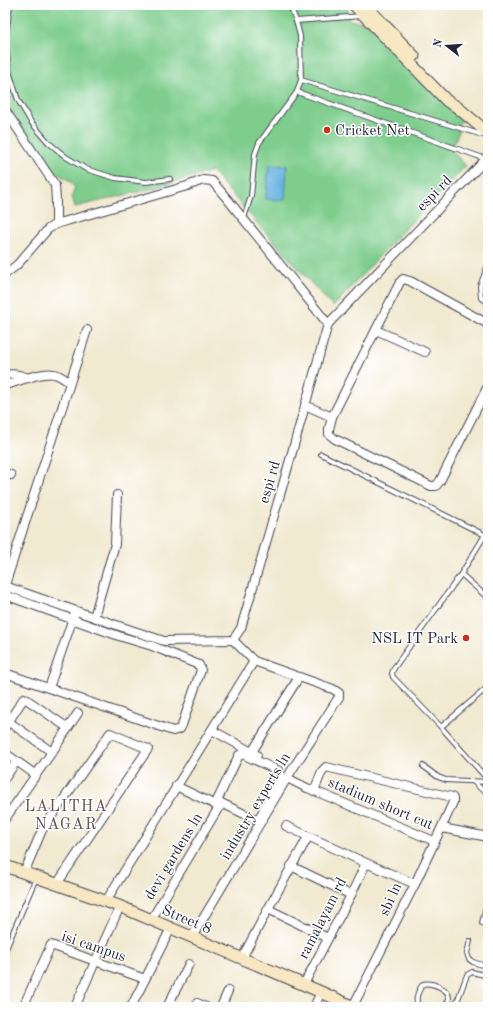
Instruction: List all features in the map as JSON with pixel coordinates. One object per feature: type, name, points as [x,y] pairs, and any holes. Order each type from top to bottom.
[{"type":"street","points":[[354,5],[368,12],[453,96],[457,107],[488,133]]},
{"type":"street","points":[[5,110],[55,185],[56,224]]},
{"type":"street","name":"espi rd","points":[[233,640],[240,628],[284,481],[328,324],[487,158]]},
{"type":"street","points":[[5,274],[17,265],[48,229],[56,224],[203,180],[212,181],[229,200],[328,324]]},
{"type":"street","points":[[488,324],[410,281],[403,279],[400,282],[332,418],[329,434],[335,439],[431,486],[436,486],[488,386]]},
{"type":"street","points":[[87,330],[5,586],[155,638],[164,640],[233,640],[254,661],[299,677],[252,752]]},
{"type":"street","points":[[376,330],[425,352]]},
{"type":"street","points":[[5,376],[9,374],[16,374],[28,378]]},
{"type":"street","points":[[5,385],[38,375],[53,374],[70,382]]},
{"type":"street","points":[[305,405],[332,418]]},
{"type":"street","points":[[94,617],[115,544],[117,495]]},
{"type":"street","points":[[5,673],[173,731],[180,729],[182,725],[201,670],[199,665],[152,646],[119,636],[9,597],[16,589]]},
{"type":"street","points":[[24,602],[27,593]]},
{"type":"street","points":[[49,688],[75,610]]},
{"type":"street","points":[[119,636],[122,627]]},
{"type":"street","points":[[152,646],[155,638]]},
{"type":"street","points":[[106,901],[254,661]]},
{"type":"street","name":"industry experts ln","points":[[192,937],[288,776],[339,698],[339,693],[337,691],[299,677]]},
{"type":"street","points":[[52,752],[7,725],[24,698],[68,728]]},
{"type":"street","points":[[5,820],[78,713]]},
{"type":"street","points":[[212,730],[242,750],[252,752],[310,789]]},
{"type":"street","points":[[24,873],[42,830],[110,733],[148,749],[57,884]]},
{"type":"street","points":[[176,786],[255,819],[260,817],[280,775],[280,772],[242,754],[242,750]]},
{"type":"street","name":"devi gardens ln","points":[[151,920],[217,804],[238,755],[242,750]]},
{"type":"street","points":[[5,753],[36,775]]},
{"type":"street","points":[[5,778],[16,762]]},
{"type":"street","name":"stadium short cut","points":[[415,884],[434,841],[310,789],[326,767],[449,796],[453,799],[453,802],[442,828]]},
{"type":"street","points":[[217,804],[259,826]]},
{"type":"street","name":"sbi ln","points":[[286,826],[415,884],[354,1006]]},
{"type":"street","points":[[434,841],[442,828],[488,837]]},
{"type":"street","points":[[242,958],[308,837]]},
{"type":"street","name":"ramalayam rd","points":[[304,984],[351,895],[366,863]]},
{"type":"street","name":"Street 8","points":[[5,866],[120,906],[354,1006]]},
{"type":"street","points":[[291,866],[351,895]]},
{"type":"street","points":[[75,1007],[120,906]]},
{"type":"street","points":[[268,909],[328,938]]},
{"type":"street","points":[[131,1007],[171,928]]},
{"type":"street","name":"isi campus","points":[[23,1007],[51,945],[145,979]]},
{"type":"street","points":[[167,1007],[189,964]]},
{"type":"street","points":[[221,1007],[228,991]]},
{"type":"street","points":[[314,1007],[321,992]]},
{"type":"street","points":[[197,1003],[206,1007]]},
{"type":"lane","points":[[10,5],[5,41],[9,71],[18,100],[31,122],[49,143],[66,157],[86,169],[100,174],[115,178],[146,182],[170,179]]},
{"type":"lane","points":[[244,219],[251,196],[255,154],[259,143],[297,92],[301,80],[300,36],[290,5]]},
{"type":"lane","points":[[296,21],[368,12]]},
{"type":"lane","points":[[301,80],[488,136]]},
{"type":"lane","points":[[297,92],[487,158]]},
{"type":"lane","points":[[488,264],[480,286],[482,298],[488,302]]},
{"type":"lane","points":[[321,454],[486,536],[392,673],[393,677],[441,727],[487,781],[488,786]]},
{"type":"lane","points":[[460,574],[488,598]]},
{"type":"lane","points":[[441,727],[488,687]]},
{"type":"lane","points":[[423,766],[438,777],[446,780],[487,781]]},
{"type":"lane","points":[[474,781],[481,789],[488,792]]},
{"type":"lane","points":[[5,951],[37,877]]},
{"type":"lane","points":[[488,899],[482,923],[488,925]]},
{"type":"lane","points":[[470,941],[466,953],[469,960],[488,967]]},
{"type":"lane","points":[[455,1007],[467,975],[472,972],[488,976]]},
{"type":"lane","points":[[420,1007],[417,1005],[416,997],[423,984],[427,983],[444,989],[448,993],[449,999],[445,1007]]},
{"type":"green space","points":[[5,5],[347,5],[349,20],[371,24],[464,116],[458,126],[457,136],[451,148],[466,166],[399,235],[333,307],[212,171],[154,188],[75,207],[72,196],[75,188],[70,181],[51,169],[5,103]]},
{"type":"water","points":[[269,165],[287,166],[285,200],[266,199]]},
{"type":"place","name":"Cricket Net","points":[[327,130]]},
{"type":"place","name":"NSL IT Park","points":[[466,638]]},
{"type":"district","name":"LALITHA NAGAR","points":[[66,814]]}]
